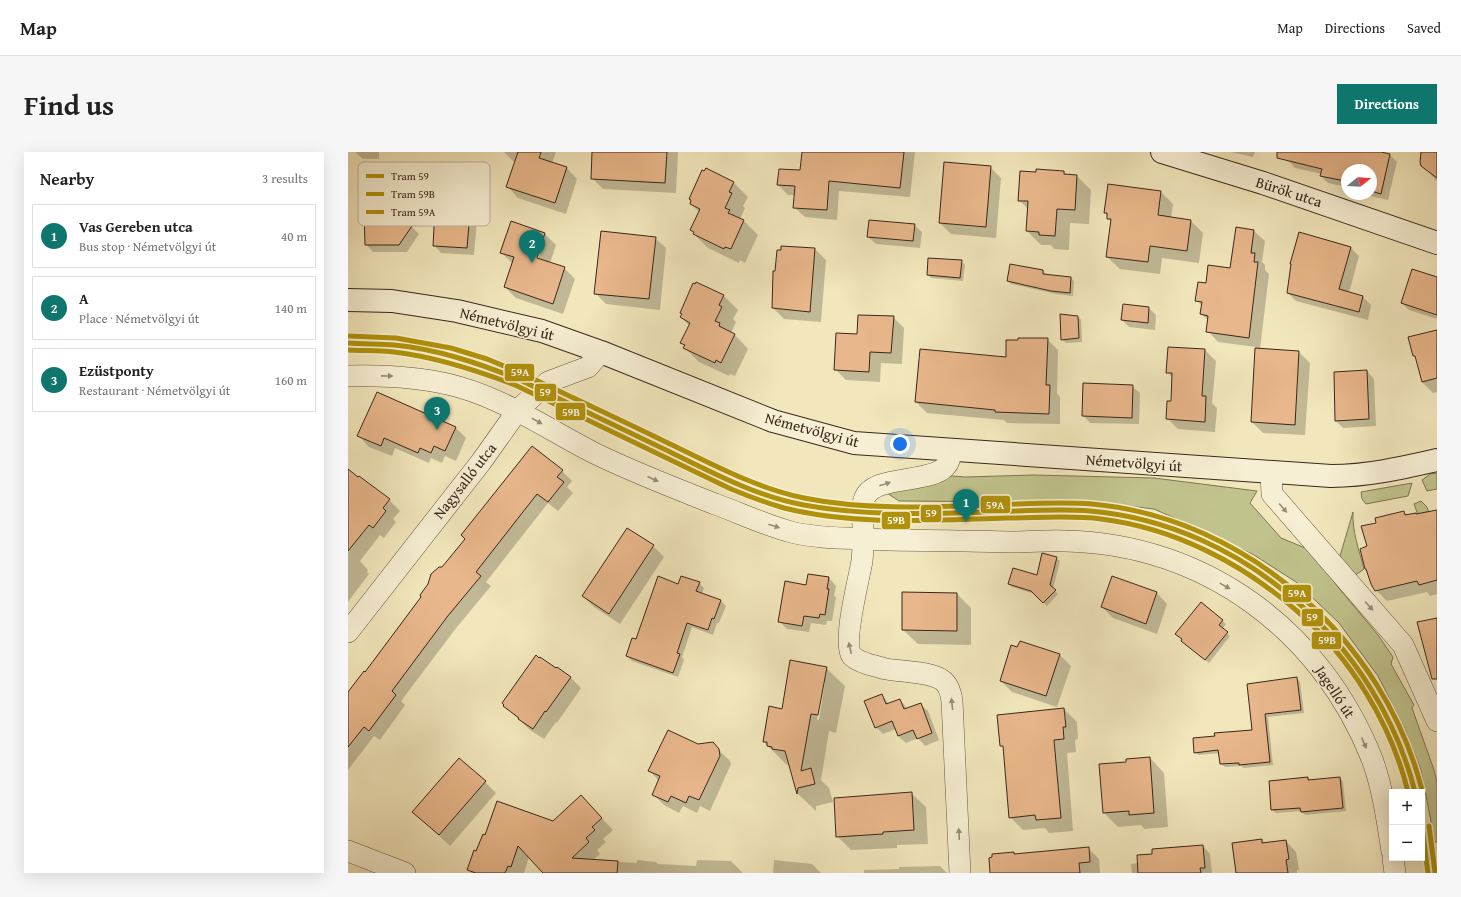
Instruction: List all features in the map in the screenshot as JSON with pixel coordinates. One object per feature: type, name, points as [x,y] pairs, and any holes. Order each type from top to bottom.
[{"type":"street","name":"Bürök utca","points":[[1162,152],[1276,188],[1437,243]]},
{"type":"street","name":"Németvölgyi út","points":[[348,300],[392,300],[457,311],[542,331],[601,352],[773,421],[854,443],[1271,473],[1349,476],[1374,474],[1437,460]]},
{"type":"street","name":"Nagysalló utca","points":[[348,632],[481,462],[518,410],[548,382],[588,367],[601,352]]},
{"type":"street","points":[[348,376],[394,376],[452,386],[488,397],[518,410],[594,453],[671,487],[757,520],[791,532],[823,537],[864,539]]},
{"type":"street","points":[[951,450],[950,460],[946,467],[941,471],[888,483],[870,490],[864,499],[864,539],[862,559],[850,624],[849,650],[853,657],[862,662],[884,669],[930,675],[943,681],[950,692],[952,701],[960,873]]},
{"type":"street","points":[[1271,473],[1272,494],[1402,645],[1437,721]]},
{"type":"street","name":"Jagelló út","points":[[864,539],[994,542],[1065,541],[1101,544],[1148,553],[1178,562],[1235,591],[1285,630],[1319,667],[1342,699],[1357,725],[1372,761],[1383,798],[1389,833]]},
{"type":"street","points":[[348,850],[405,873]]},
{"type":"street","points":[[1393,861],[1395,873]]},
{"type":"green space","points":[[1437,473],[1437,489],[1427,491],[1422,480],[1430,474]]},
{"type":"green space","points":[[1034,475],[1154,478],[1257,491],[1250,503],[1281,538],[1310,550],[1338,587],[1378,635],[1393,657],[1391,664],[1414,705],[1412,708],[1437,782],[1437,842],[1435,842],[1421,770],[1404,727],[1378,676],[1339,623],[1296,582],[1254,555],[1154,509],[1128,506],[1033,502],[899,501],[887,493],[952,476]]},
{"type":"green space","points":[[1412,483],[1408,496],[1366,504],[1362,499],[1361,492]]},
{"type":"green space","points":[[1421,501],[1427,507],[1437,539],[1431,550],[1414,504]]},
{"type":"green space","points":[[1353,512],[1355,533],[1364,569],[1350,579],[1340,556]]},
{"type":"building","points":[[518,152],[541,152],[539,158],[567,167],[555,203],[506,187]]},
{"type":"building","points":[[592,152],[667,152],[665,183],[591,179]]},
{"type":"building","points":[[802,152],[904,152],[900,188],[829,181],[827,210],[793,208],[795,186],[777,185],[779,169],[800,170]]},
{"type":"building","points":[[1277,152],[1381,152],[1390,154],[1381,194],[1377,193],[1377,164],[1341,164],[1341,180],[1320,176],[1322,169],[1277,158]]},
{"type":"building","points":[[1421,152],[1437,152],[1437,178],[1421,166]]},
{"type":"building","points":[[944,162],[991,166],[986,227],[939,223]]},
{"type":"building","points":[[706,168],[734,182],[729,192],[732,193],[725,208],[730,210],[728,213],[744,220],[731,249],[725,247],[724,249],[693,234],[694,232],[690,230],[700,209],[690,204],[691,200],[689,199],[702,170],[704,171]]},
{"type":"building","points":[[1036,169],[1064,171],[1064,174],[1077,175],[1075,210],[1057,209],[1055,236],[1039,235],[1039,232],[1026,231],[1028,201],[1018,201],[1020,171],[1036,172]]},
{"type":"building","points":[[1108,184],[1161,191],[1158,215],[1191,220],[1187,251],[1150,246],[1148,262],[1106,257],[1111,219],[1107,219],[1107,213],[1104,213]]},
{"type":"building","points":[[869,220],[915,224],[913,241],[867,237]]},
{"type":"building","points":[[511,221],[545,233],[537,258],[565,267],[553,304],[504,287],[514,257],[500,253]]},
{"type":"building","points":[[364,226],[412,226],[399,245],[365,245]]},
{"type":"building","points":[[434,226],[469,226],[467,248],[433,246]]},
{"type":"building","points":[[1236,227],[1254,230],[1251,253],[1255,253],[1254,262],[1258,262],[1249,338],[1206,332],[1208,316],[1200,314],[1202,302],[1195,301],[1198,282],[1206,283],[1208,265],[1230,268]]},
{"type":"building","points":[[601,231],[656,237],[649,299],[594,294]]},
{"type":"building","points":[[1299,232],[1351,247],[1339,289],[1363,296],[1359,312],[1287,293],[1290,264]]},
{"type":"building","points":[[781,246],[815,248],[810,312],[772,308],[773,271],[775,271],[777,250],[781,250]]},
{"type":"building","points":[[928,258],[962,260],[960,278],[927,275]]},
{"type":"building","points":[[1010,264],[1043,270],[1043,274],[1071,277],[1070,293],[1051,291],[1007,281]]},
{"type":"building","points":[[1412,269],[1437,277],[1437,315],[1401,303]]},
{"type":"building","points":[[696,282],[724,295],[719,305],[722,307],[715,321],[720,323],[719,326],[735,334],[721,363],[716,360],[715,363],[683,348],[685,345],[680,343],[690,323],[680,317],[682,314],[680,313],[693,283],[695,284]]},
{"type":"building","points":[[1123,304],[1149,307],[1148,323],[1121,320]]},
{"type":"building","points":[[1060,314],[1078,316],[1079,338],[1061,340]]},
{"type":"building","points":[[858,315],[894,316],[891,353],[870,352],[869,372],[834,370],[836,333],[857,334]]},
{"type":"building","points":[[1437,330],[1437,378],[1422,382],[1408,337]]},
{"type":"building","points":[[1018,338],[1048,338],[1046,385],[1050,385],[1049,414],[995,412],[995,410],[915,402],[920,349],[1006,357],[1006,340],[1018,340]]},
{"type":"building","points":[[1168,347],[1205,349],[1202,396],[1206,396],[1205,422],[1166,419],[1167,401],[1171,401],[1172,373],[1166,373]]},
{"type":"building","points":[[1255,348],[1299,351],[1295,425],[1251,422]]},
{"type":"building","points":[[1367,370],[1369,419],[1335,421],[1334,372]]},
{"type":"building","points":[[1083,383],[1133,385],[1132,418],[1082,416]]},
{"type":"building","points":[[377,392],[456,427],[445,451],[434,446],[431,453],[420,448],[418,453],[384,438],[381,446],[357,436]]},
{"type":"building","points":[[532,446],[563,470],[557,477],[564,482],[548,502],[537,494],[476,572],[481,576],[447,617],[392,691],[396,695],[369,731],[364,727],[348,747],[348,692],[364,671],[365,672],[421,597],[420,595],[428,584],[431,574],[439,567],[442,567],[465,539],[461,535]]},
{"type":"building","points":[[348,469],[390,499],[383,508],[386,511],[373,528],[369,525],[348,551]]},
{"type":"building","points":[[1437,510],[1437,580],[1419,585],[1417,581],[1375,591],[1365,569],[1360,549],[1367,546],[1361,526],[1376,523],[1375,518],[1404,511],[1405,515]]},
{"type":"building","points":[[627,528],[654,545],[609,614],[582,596]]},
{"type":"building","points":[[1042,553],[1057,557],[1050,585],[1056,590],[1043,603],[1031,591],[1008,584],[1013,568],[1037,575]]},
{"type":"building","points":[[808,574],[829,577],[827,589],[829,589],[825,615],[820,614],[819,618],[804,616],[802,626],[778,622],[785,581],[806,585]]},
{"type":"building","points":[[658,576],[678,584],[681,576],[700,582],[696,591],[721,600],[708,630],[687,623],[677,653],[680,654],[673,673],[626,656],[632,638],[636,639]]},
{"type":"building","points":[[1112,576],[1157,592],[1146,624],[1101,607]]},
{"type":"building","points":[[902,592],[957,593],[957,631],[902,630]]},
{"type":"building","points":[[1201,602],[1223,620],[1219,625],[1228,632],[1205,660],[1181,641],[1182,639],[1175,634]]},
{"type":"building","points":[[1437,618],[1437,679],[1432,679],[1417,622]]},
{"type":"building","points":[[1020,641],[1060,654],[1046,696],[1000,681],[1011,645],[1017,647]]},
{"type":"building","points":[[536,655],[571,677],[533,729],[518,719],[519,718],[503,706],[504,705],[502,703]]},
{"type":"building","points":[[790,660],[827,667],[818,715],[811,714],[801,771],[811,768],[815,784],[798,788],[797,794],[785,751],[772,749],[772,747],[767,746],[767,742],[763,742],[769,706],[782,709]]},
{"type":"building","points":[[1297,677],[1301,710],[1265,714],[1270,762],[1239,765],[1239,763],[1220,764],[1218,750],[1194,753],[1193,738],[1215,736],[1214,733],[1252,730],[1247,684]]},
{"type":"building","points":[[882,694],[886,704],[900,699],[904,709],[921,703],[932,733],[917,739],[913,730],[898,736],[892,721],[875,728],[864,701]]},
{"type":"building","points":[[1064,708],[1066,727],[1063,727],[1064,739],[1054,740],[1061,818],[1036,820],[1035,815],[1009,818],[1003,746],[1000,746],[997,715]]},
{"type":"building","points":[[668,730],[698,744],[713,742],[719,749],[720,756],[699,800],[689,796],[686,803],[671,796],[668,802],[652,795],[660,776],[648,771]]},
{"type":"building","points":[[1150,757],[1154,813],[1129,815],[1129,811],[1103,813],[1099,764],[1126,762],[1126,759]]},
{"type":"building","points":[[459,758],[486,781],[439,835],[412,812]]},
{"type":"building","points":[[1308,777],[1308,780],[1340,777],[1343,808],[1301,812],[1300,808],[1271,810],[1269,781]]},
{"type":"building","points":[[912,792],[914,830],[883,832],[883,834],[836,837],[834,798]]},
{"type":"building","points":[[581,795],[602,818],[592,827],[595,830],[586,838],[589,842],[572,858],[618,861],[617,873],[543,873],[518,846],[511,867],[508,866],[505,873],[476,873],[467,870],[474,850],[476,851],[483,834],[485,835],[497,801],[553,821]]},
{"type":"building","points":[[1262,839],[1262,843],[1286,840],[1289,859],[1286,860],[1288,873],[1236,873],[1232,843]]},
{"type":"building","points":[[1203,845],[1205,868],[1200,868],[1201,873],[1138,873],[1137,855],[1152,854],[1152,849]]},
{"type":"building","points":[[1089,847],[1090,862],[1079,863],[1080,873],[990,873],[989,858],[992,857],[992,854],[1014,852],[1014,854]]},
{"type":"tram line","name":"59A","points":[[348,336],[396,338],[451,348],[487,359],[521,373],[719,468],[786,494],[830,502],[883,507],[937,507],[1054,503],[1092,504],[1149,514],[1204,534],[1255,561],[1301,596],[1342,637],[1376,684],[1403,735],[1422,789]]},
{"type":"tram line","name":"59","points":[[348,343],[410,347],[442,353],[488,368],[518,379],[700,467],[768,496],[786,501],[857,512],[910,514],[1053,510],[1090,511],[1146,521],[1200,540],[1250,567],[1296,601],[1336,641],[1370,687],[1397,738],[1414,789]]},
{"type":"tram line","name":"59B","points":[[348,350],[388,351],[410,354],[471,369],[500,379],[731,489],[784,508],[812,514],[867,520],[1078,517],[1101,519],[1128,524],[1155,530],[1181,539],[1206,550],[1253,578],[1276,594],[1316,629],[1351,670],[1366,693],[1391,741],[1401,766],[1407,789]]},
{"type":"tram line","name":"59A","points":[[1429,826],[1435,872]]},
{"type":"tram line","name":"59","points":[[1425,850],[1428,873]]},
{"type":"place","name":"A","points":[[532,263]]},
{"type":"place","name":"Ezüstponty","points":[[437,430]]},
{"type":"place","name":"Vas Gereben utca","points":[[966,522]]}]
